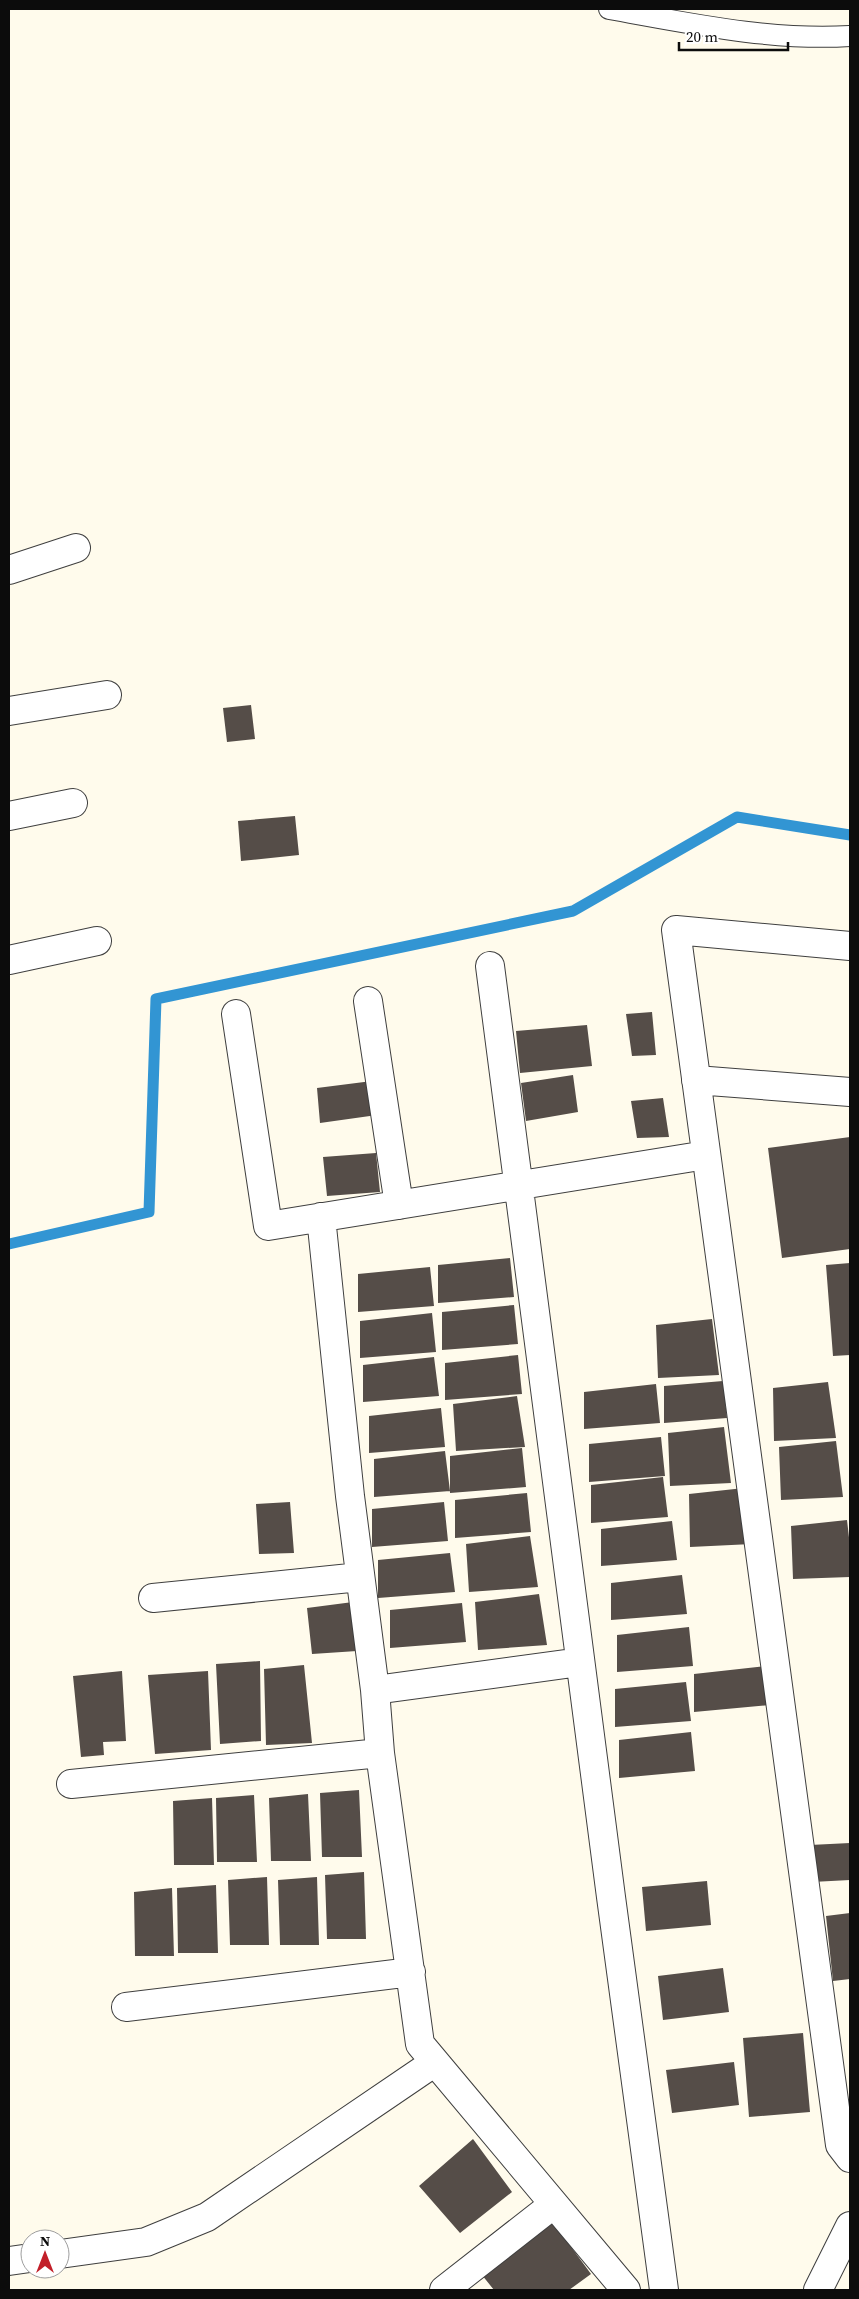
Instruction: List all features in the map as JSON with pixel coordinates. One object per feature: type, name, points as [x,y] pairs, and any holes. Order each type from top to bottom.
[{"type":"street","points":[[9,570],[76,548]]},
{"type":"street","points":[[9,711],[108,695]]},
{"type":"street","points":[[9,816],[73,803]]},
{"type":"street","points":[[850,946],[676,930],[840,2145],[850,2158]]},
{"type":"street","points":[[9,960],[97,941]]},
{"type":"street","points":[[490,966],[664,2290]]},
{"type":"street","points":[[368,1001],[399,1205]]},
{"type":"street","points":[[236,1014],[268,1226],[706,1155]]},
{"type":"street","points":[[696,1080],[850,1092]]},
{"type":"street","points":[[321,1218],[360,1577],[375,1690],[380,1752],[420,2044],[626,2290]]},
{"type":"street","points":[[153,1598],[360,1577]]},
{"type":"street","points":[[375,1690],[580,1662]]},
{"type":"street","points":[[70,1784],[380,1752]]},
{"type":"street","points":[[126,2007],[411,1972]]},
{"type":"street","points":[[70,2253],[146,2242],[207,2217],[435,2062]]},
{"type":"street","points":[[444,2290],[554,2204]]},
{"type":"street","points":[[818,2290],[850,2226]]},
{"type":"lane","points":[[609,9],[725,29],[823,38],[850,36]]},
{"type":"building","points":[[251,705],[255,739],[227,742],[223,708]]},
{"type":"building","points":[[295,816],[299,855],[241,861],[238,821]]},
{"type":"building","points":[[652,1012],[656,1055],[632,1056],[626,1014]]},
{"type":"building","points":[[587,1025],[592,1066],[520,1073],[516,1031]]},
{"type":"building","points":[[573,1075],[578,1112],[526,1121],[521,1083]]},
{"type":"building","points":[[372,1081],[377,1115],[320,1123],[317,1088]]},
{"type":"building","points":[[663,1098],[669,1137],[637,1138],[631,1101]]},
{"type":"building","points":[[850,1137],[850,1249],[782,1258],[768,1148]]},
{"type":"building","points":[[376,1153],[380,1192],[327,1196],[323,1157]]},
{"type":"building","points":[[510,1258],[514,1297],[438,1303],[438,1265]]},
{"type":"building","points":[[850,1263],[850,1355],[833,1356],[826,1265]]},
{"type":"building","points":[[430,1267],[434,1306],[358,1312],[358,1274]]},
{"type":"building","points":[[514,1305],[518,1344],[442,1350],[442,1312]]},
{"type":"building","points":[[432,1313],[436,1352],[360,1358],[360,1321]]},
{"type":"building","points":[[712,1319],[719,1375],[658,1378],[656,1325]]},
{"type":"building","points":[[518,1355],[522,1394],[445,1400],[445,1363]]},
{"type":"building","points":[[434,1357],[439,1396],[363,1402],[363,1365]]},
{"type":"building","points":[[723,1381],[727,1418],[664,1423],[664,1386]]},
{"type":"building","points":[[828,1382],[836,1438],[774,1441],[773,1388]]},
{"type":"building","points":[[656,1384],[660,1423],[584,1429],[584,1392]]},
{"type":"building","points":[[517,1396],[525,1447],[456,1451],[453,1404]]},
{"type":"building","points":[[441,1408],[445,1447],[369,1453],[369,1416]]},
{"type":"building","points":[[724,1427],[731,1483],[670,1486],[668,1433]]},
{"type":"building","points":[[661,1437],[665,1476],[589,1482],[589,1444]]},
{"type":"building","points":[[836,1441],[843,1497],[781,1500],[779,1447]]},
{"type":"building","points":[[522,1448],[526,1487],[450,1493],[450,1456]]},
{"type":"building","points":[[445,1451],[450,1491],[374,1497],[374,1459]]},
{"type":"building","points":[[663,1477],[668,1517],[591,1523],[591,1485]]},
{"type":"building","points":[[744,1488],[752,1544],[690,1547],[689,1494]]},
{"type":"building","points":[[527,1493],[531,1532],[455,1538],[455,1500]]},
{"type":"building","points":[[290,1502],[294,1553],[259,1554],[256,1504]]},
{"type":"building","points":[[444,1502],[448,1541],[372,1547],[372,1509]]},
{"type":"building","points":[[847,1520],[850,1546],[850,1577],[793,1579],[791,1526]]},
{"type":"building","points":[[672,1521],[677,1560],[601,1566],[601,1529]]},
{"type":"building","points":[[530,1536],[538,1587],[469,1592],[466,1544]]},
{"type":"building","points":[[450,1553],[455,1592],[378,1598],[378,1560]]},
{"type":"building","points":[[682,1575],[687,1614],[611,1620],[611,1583]]},
{"type":"building","points":[[539,1594],[547,1645],[478,1650],[475,1602]]},
{"type":"building","points":[[353,1602],[357,1651],[312,1654],[307,1608]]},
{"type":"building","points":[[462,1603],[466,1642],[390,1648],[390,1610]]},
{"type":"building","points":[[689,1627],[693,1666],[617,1672],[617,1635]]},
{"type":"building","points":[[260,1661],[261,1741],[220,1744],[216,1664]]},
{"type":"building","points":[[304,1665],[312,1743],[266,1745],[264,1669]]},
{"type":"building","points":[[766,1666],[770,1705],[694,1712],[694,1674]]},
{"type":"building","points":[[122,1671],[126,1741],[103,1742],[104,1755],[81,1757],[73,1676]]},
{"type":"building","points":[[208,1671],[211,1750],[155,1754],[148,1675]]},
{"type":"building","points":[[686,1682],[691,1721],[615,1727],[615,1689]]},
{"type":"building","points":[[691,1732],[695,1771],[619,1778],[619,1740]]},
{"type":"building","points":[[359,1790],[362,1857],[322,1857],[320,1793]]},
{"type":"building","points":[[308,1794],[311,1861],[271,1861],[269,1798]]},
{"type":"building","points":[[254,1795],[257,1862],[217,1862],[216,1798]]},
{"type":"building","points":[[212,1798],[214,1865],[174,1865],[173,1801]]},
{"type":"building","points":[[850,1843],[850,1880],[812,1882],[810,1845]]},
{"type":"building","points":[[364,1872],[366,1939],[327,1939],[325,1875]]},
{"type":"building","points":[[267,1877],[269,1945],[230,1945],[228,1880]]},
{"type":"building","points":[[317,1877],[319,1945],[280,1945],[278,1880]]},
{"type":"building","points":[[707,1881],[711,1925],[646,1931],[642,1887]]},
{"type":"building","points":[[216,1885],[218,1953],[178,1953],[177,1888]]},
{"type":"building","points":[[172,1888],[174,1956],[135,1956],[134,1892]]},
{"type":"building","points":[[850,1913],[850,1979],[833,1981],[826,1916]]},
{"type":"building","points":[[723,1968],[729,2012],[663,2020],[658,1976]]},
{"type":"building","points":[[803,2033],[810,2112],[749,2117],[743,2038]]},
{"type":"building","points":[[734,2062],[739,2105],[672,2113],[666,2070]]},
{"type":"building","points":[[473,2139],[512,2192],[460,2233],[419,2186]]},
{"type":"building","points":[[549,2217],[591,2274],[569,2290],[494,2290],[478,2270]]},
{"type":"waterway","points":[[9,1244],[149,1212],[156,999],[573,911],[737,817],[850,835]]}]
